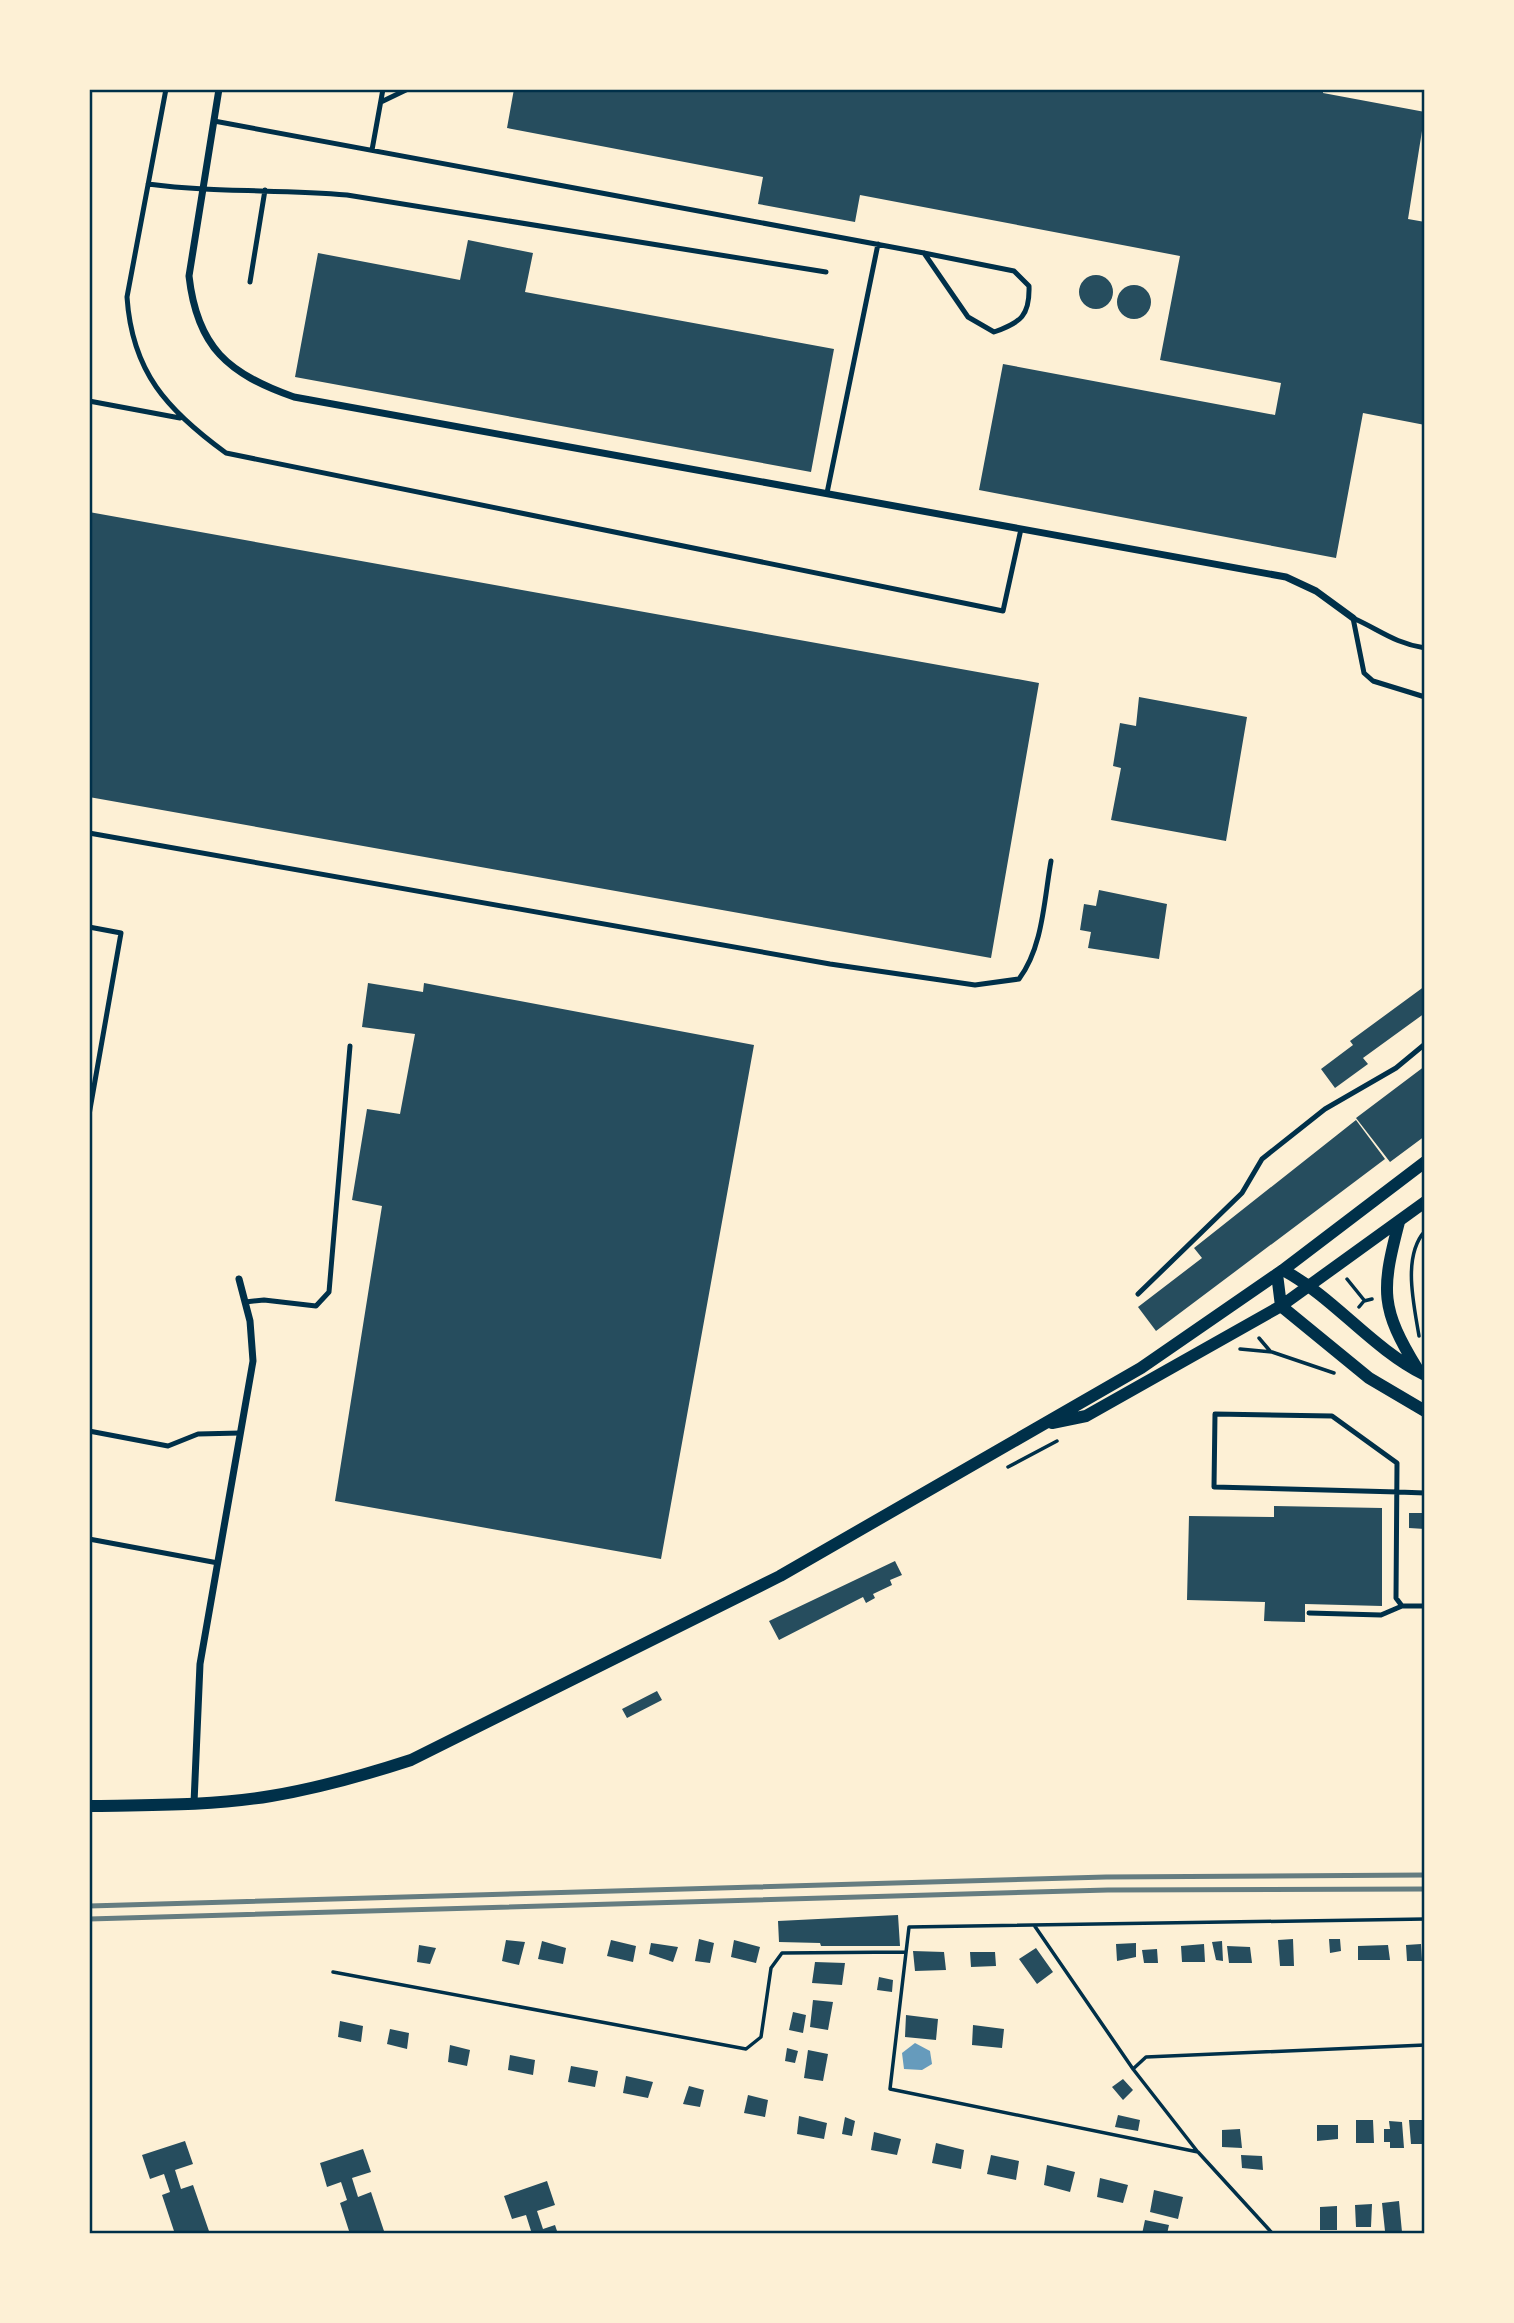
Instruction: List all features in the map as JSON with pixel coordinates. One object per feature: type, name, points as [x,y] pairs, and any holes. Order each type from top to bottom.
[{"type":"street","points":[[219,89],[189,276],[192,306],[213,350],[232,368],[261,386],[294,397],[1286,577],[1316,591],[1353,618]]},
{"type":"street","points":[[89,1806],[194,1803],[270,1796],[354,1779],[411,1760],[780,1576],[1140,1368],[1280,1272],[1425,1162]]},
{"type":"street","points":[[1041,1425],[1086,1416],[1281,1306],[1425,1202]]},
{"type":"street","points":[[1399,1222],[1386,1271],[1385,1297],[1392,1325],[1422,1374]]},
{"type":"street","points":[[1280,1272],[1311,1285],[1382,1348],[1422,1374]]},
{"type":"street","points":[[1280,1272],[1281,1306],[1369,1378],[1425,1411]]},
{"type":"street","points":[[194,1803],[200,1664],[253,1362],[250,1321],[239,1279]]},
{"type":"lane","points":[[166,89],[127,297],[129,330],[142,367],[183,418],[226,453],[1003,611],[1021,529]]},
{"type":"lane","points":[[372,150],[383,89]]},
{"type":"lane","points":[[381,102],[408,89]]},
{"type":"lane","points":[[214,121],[878,244],[924,253],[1014,271],[1029,286],[1029,306],[1016,325],[994,332],[968,317],[924,253]]},
{"type":"lane","points":[[148,184],[202,192],[265,190],[347,195],[826,272]]},
{"type":"lane","points":[[250,282],[265,190]]},
{"type":"lane","points":[[827,494],[878,244]]},
{"type":"lane","points":[[89,401],[183,418]]},
{"type":"lane","points":[[1353,618],[1378,629],[1397,643],[1425,648]]},
{"type":"lane","points":[[1353,618],[1364,673],[1373,681],[1425,696]]},
{"type":"lane","points":[[89,833],[830,964],[975,985],[1019,979],[1027,968],[1035,950],[1051,861]]},
{"type":"lane","points":[[89,927],[121,933],[89,1115]]},
{"type":"lane","points":[[1138,1294],[1242,1193],[1262,1159],[1325,1109],[1396,1068],[1425,1044]]},
{"type":"lane","points":[[245,1302],[264,1300],[316,1306],[329,1292],[350,1046]]},
{"type":"lane","points":[[1402,1606],[1396,1598],[1398,1492],[1397,1462],[1332,1416],[1215,1414],[1214,1487],[1398,1492],[1425,1493]]},
{"type":"lane","points":[[89,1432],[168,1446],[198,1434],[240,1433]]},
{"type":"lane","points":[[89,1539],[218,1563]]},
{"type":"lane","points":[[1309,1613],[1381,1615],[1402,1606],[1425,1606]]},
{"type":"path","points":[[1420,1340],[1413,1294],[1415,1247],[1425,1230]]},
{"type":"path","points":[[1272,1352],[1309,1365]]},
{"type":"path","points":[[1198,2152],[891,2089],[909,1927],[1425,1919]]},
{"type":"path","points":[[1034,1925],[1133,2069],[1198,2152],[1273,2234]]},
{"type":"path","points":[[333,1972],[746,2049],[761,2037],[771,1968],[782,1953],[906,1952]]},
{"type":"path","points":[[1133,2069],[1146,2057],[1425,2045]]},
{"type":"water","points":[[915,2043],[930,2051],[932,2064],[922,2070],[904,2069],[902,2053]]},
{"type":"building","points":[[514,89],[1323,89],[1323,93],[1425,112],[1408,219],[1425,222],[1425,425],[1363,413],[1336,558],[979,490],[1003,364],[1275,415],[1281,383],[1160,360],[1180,256],[860,195],[855,222],[758,204],[763,177],[507,128]]},
{"type":"building","points":[[468,240],[533,253],[525,292],[834,349],[811,472],[295,377],[318,253],[460,280]]},
{"type":"building","points":[[1096,275],[1108,280],[1113,292],[1108,304],[1096,309],[1084,304],[1079,292],[1084,280]]},
{"type":"building","points":[[1134,285],[1146,290],[1151,302],[1146,314],[1134,319],[1122,314],[1117,302],[1122,290]]},
{"type":"building","points":[[89,512],[1039,683],[991,958],[89,797]]},
{"type":"building","points":[[1139,697],[1247,717],[1226,841],[1111,820],[1121,768],[1113,766],[1120,723],[1136,726]]},
{"type":"building","points":[[1099,890],[1167,904],[1159,959],[1088,948],[1091,932],[1080,930],[1084,904],[1096,906]]},
{"type":"building","points":[[368,983],[423,992],[424,983],[754,1045],[661,1559],[335,1501],[382,1206],[352,1200],[367,1109],[400,1114],[415,1034],[362,1027]]},
{"type":"building","points":[[1425,986],[1425,1013],[1363,1058],[1368,1064],[1335,1088],[1321,1069],[1353,1045],[1350,1041]]},
{"type":"building","points":[[1425,1066],[1425,1136],[1390,1162],[1356,1118]]},
{"type":"building","points":[[1356,1120],[1385,1159],[1156,1331],[1138,1307],[1202,1258],[1194,1248]]},
{"type":"building","points":[[1274,1506],[1382,1508],[1382,1606],[1305,1604],[1305,1622],[1264,1621],[1265,1602],[1187,1600],[1189,1516],[1274,1517]]},
{"type":"building","points":[[1409,1513],[1425,1513],[1425,1529],[1409,1528]]},
{"type":"building","points":[[895,1561],[902,1575],[890,1580],[892,1585],[873,1594],[875,1598],[866,1603],[863,1597],[779,1640],[769,1621]]},
{"type":"building","points":[[657,1691],[662,1700],[627,1718],[622,1709]]},
{"type":"building","points":[[898,1915],[900,1946],[821,1946],[820,1943],[779,1942],[778,1921]]},
{"type":"building","points":[[699,1939],[714,1943],[710,1963],[695,1961]]},
{"type":"building","points":[[1293,1939],[1294,1966],[1280,1966],[1278,1940]]},
{"type":"building","points":[[1329,1939],[1340,1939],[1341,1951],[1330,1953]]},
{"type":"building","points":[[506,1940],[525,1942],[519,1965],[502,1961]]},
{"type":"building","points":[[611,1940],[636,1946],[633,1962],[607,1956]]},
{"type":"building","points":[[734,1940],[760,1947],[756,1963],[731,1957]]},
{"type":"building","points":[[542,1941],[566,1948],[563,1964],[538,1959]]},
{"type":"building","points":[[1222,1941],[1223,1961],[1216,1960],[1212,1942]]},
{"type":"building","points":[[651,1943],[678,1947],[673,1962],[649,1954]]},
{"type":"building","points":[[1136,1943],[1136,1957],[1117,1961],[1116,1944]]},
{"type":"building","points":[[1204,1944],[1205,1962],[1182,1962],[1181,1946]]},
{"type":"building","points":[[1421,1944],[1422,1961],[1407,1961],[1406,1945]]},
{"type":"building","points":[[419,1945],[436,1948],[430,1964],[417,1962]]},
{"type":"building","points":[[1388,1945],[1390,1960],[1358,1960],[1358,1946]]},
{"type":"building","points":[[1227,1946],[1250,1947],[1252,1963],[1229,1963]]},
{"type":"building","points":[[1036,1948],[1053,1972],[1037,1984],[1019,1959]]},
{"type":"building","points":[[1157,1949],[1158,1963],[1144,1963],[1142,1950]]},
{"type":"building","points":[[913,1951],[944,1952],[946,1970],[915,1971]]},
{"type":"building","points":[[970,1952],[995,1952],[996,1966],[971,1967]]},
{"type":"building","points":[[815,1962],[845,1963],[842,1985],[812,1983]]},
{"type":"building","points":[[879,1977],[893,1980],[892,1992],[877,1990]]},
{"type":"building","points":[[813,2000],[833,2002],[828,2030],[810,2027]]},
{"type":"building","points":[[793,2012],[806,2015],[803,2033],[789,2030]]},
{"type":"building","points":[[906,2015],[938,2019],[936,2040],[905,2037]]},
{"type":"building","points":[[340,2021],[363,2026],[361,2042],[338,2037]]},
{"type":"building","points":[[973,2025],[1004,2029],[1002,2048],[972,2045]]},
{"type":"building","points":[[390,2029],[409,2033],[407,2049],[387,2044]]},
{"type":"building","points":[[450,2045],[470,2050],[467,2066],[448,2062]]},
{"type":"building","points":[[787,2048],[798,2051],[795,2063],[785,2061]]},
{"type":"building","points":[[808,2050],[828,2054],[823,2081],[804,2078]]},
{"type":"building","points":[[510,2055],[535,2060],[533,2075],[508,2070]]},
{"type":"building","points":[[571,2066],[598,2071],[595,2087],[568,2082]]},
{"type":"building","points":[[626,2076],[653,2082],[648,2098],[623,2093]]},
{"type":"building","points":[[1123,2079],[1133,2090],[1123,2100],[1112,2087]]},
{"type":"building","points":[[689,2086],[704,2090],[700,2107],[683,2104]]},
{"type":"building","points":[[748,2095],[768,2100],[765,2117],[744,2113]]},
{"type":"building","points":[[1118,2115],[1140,2120],[1138,2131],[1115,2127]]},
{"type":"building","points":[[799,2116],[827,2123],[824,2139],[797,2134]]},
{"type":"building","points":[[845,2117],[855,2121],[852,2136],[842,2134]]},
{"type":"building","points":[[1356,2120],[1373,2120],[1374,2143],[1356,2143]]},
{"type":"building","points":[[1409,2120],[1424,2120],[1425,2144],[1411,2144]]},
{"type":"building","points":[[1389,2121],[1402,2122],[1404,2148],[1390,2148],[1390,2142],[1384,2142],[1384,2129],[1390,2129]]},
{"type":"building","points":[[1317,2125],[1338,2125],[1338,2139],[1317,2141]]},
{"type":"building","points":[[1240,2129],[1242,2148],[1222,2147],[1222,2130]]},
{"type":"building","points":[[874,2132],[901,2139],[897,2155],[871,2150]]},
{"type":"building","points":[[185,2141],[193,2164],[175,2170],[181,2189],[193,2185],[210,2234],[175,2234],[162,2195],[170,2192],[164,2174],[150,2179],[142,2155]]},
{"type":"building","points":[[936,2143],[964,2150],[961,2169],[932,2163]]},
{"type":"building","points":[[363,2149],[371,2172],[352,2178],[358,2197],[371,2192],[385,2234],[350,2234],[340,2203],[347,2200],[341,2182],[327,2187],[320,2163]]},
{"type":"building","points":[[991,2155],[1019,2161],[1016,2180],[987,2174]]},
{"type":"building","points":[[1241,2155],[1262,2156],[1263,2170],[1242,2168]]},
{"type":"building","points":[[1047,2165],[1075,2172],[1070,2192],[1044,2185]]},
{"type":"building","points":[[1100,2178],[1128,2185],[1123,2203],[1097,2197]]},
{"type":"building","points":[[547,2181],[555,2205],[537,2211],[543,2229],[555,2225],[558,2234],[532,2234],[526,2215],[512,2219],[504,2196]]},
{"type":"building","points":[[1154,2190],[1183,2197],[1178,2219],[1150,2212]]},
{"type":"building","points":[[1399,2201],[1402,2232],[1385,2231],[1382,2203]]},
{"type":"building","points":[[1372,2204],[1371,2227],[1356,2227],[1355,2205]]},
{"type":"building","points":[[1337,2206],[1337,2230],[1320,2230],[1320,2207]]},
{"type":"building","points":[[1145,2220],[1169,2225],[1167,2234],[1142,2234]]},
{"type":"railway","points":[[89,1906],[1106,1877],[1425,1875]]},
{"type":"railway","points":[[89,1919],[1108,1890],[1425,1889]]}]
